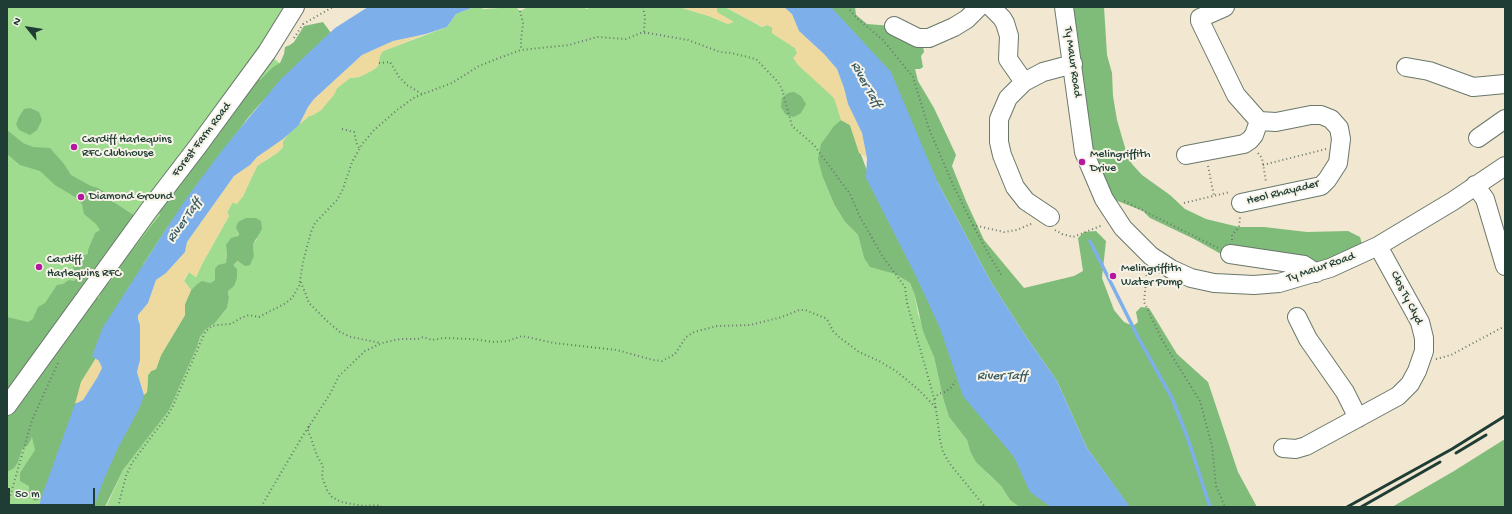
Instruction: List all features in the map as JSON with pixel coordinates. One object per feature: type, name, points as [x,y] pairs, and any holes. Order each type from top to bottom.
[{"type":"street","name":"Forest Farm Road","points":[[7,406],[144,217],[267,52],[295,7]]},
{"type":"street","points":[[894,26],[918,38],[929,38],[954,27],[979,7]]},
{"type":"street","points":[[991,7],[1005,23],[1009,36],[1007,53],[1008,59],[1024,82]]},
{"type":"street","name":"Ty Mawr Road","points":[[1064,7],[1084,152],[1099,188],[1107,204],[1123,228],[1151,256],[1170,269],[1191,278],[1230,285],[1254,286],[1280,282],[1336,266],[1378,246],[1453,201],[1505,166]]},
{"type":"street","points":[[1186,155],[1244,144],[1250,140],[1257,128],[1236,95],[1200,18],[1225,7]]},
{"type":"street","points":[[1043,222],[1020,194],[1009,173],[999,142],[999,119],[1008,98],[1024,82],[1043,72],[1073,64]]},
{"type":"street","points":[[1406,67],[1429,71],[1473,87],[1505,84]]},
{"type":"street","name":"Heol Rhayader","points":[[1236,198],[1270,197],[1321,186],[1327,180],[1338,163],[1341,145],[1338,128],[1331,119],[1321,115],[1311,115],[1276,122],[1257,128]]},
{"type":"street","points":[[1478,138],[1505,119]]},
{"type":"street","points":[[1475,185],[1485,199],[1505,266]]},
{"type":"street","name":"Clos Ty Clyd","points":[[1282,448],[1301,448],[1398,396],[1410,384],[1417,371],[1424,351],[1424,338],[1420,322],[1378,246]]},
{"type":"street","points":[[1230,254],[1304,265],[1316,272]]},
{"type":"street","points":[[1297,317],[1308,340],[1344,392],[1358,418]]},
{"type":"path","points":[[292,41],[303,24],[333,7]]},
{"type":"path","points":[[643,7],[645,12],[644,33]]},
{"type":"path","points":[[847,7],[860,22],[883,40],[912,77],[928,129],[954,187],[989,255],[1002,276]]},
{"type":"path","points":[[520,11],[523,23],[521,50]]},
{"type":"path","points":[[118,507],[126,476],[132,463],[172,408],[205,332],[212,326],[230,324],[250,315],[259,317],[286,303],[296,293],[300,281],[302,262],[315,223],[337,200],[343,189],[352,162],[363,142],[374,130],[407,103],[422,94],[452,83],[479,66],[521,50],[569,44],[597,37],[626,39],[648,32],[688,40],[720,52],[756,59],[773,76],[782,89],[792,126],[814,145],[850,194],[860,217],[883,257],[905,287],[907,303],[922,350],[934,400],[943,452],[950,464],[985,507]]},
{"type":"path","points":[[379,63],[390,62],[399,77],[407,85],[422,94]]},
{"type":"path","points":[[1257,128],[1258,154],[1262,158],[1270,197]]},
{"type":"path","points":[[342,129],[354,132],[357,145],[360,149]]},
{"type":"path","points":[[1263,165],[1341,145]]},
{"type":"path","points":[[1205,152],[1214,196]]},
{"type":"path","points":[[1143,211],[1230,254],[1232,235],[1239,227],[1236,198],[1214,196],[1184,203]]},
{"type":"path","points":[[973,224],[1004,232],[1017,230],[1043,222],[1062,234],[1073,237],[1104,225],[1106,226]]},
{"type":"path","points":[[1148,266],[1144,302],[1162,340],[1200,401],[1212,446],[1216,486],[1225,507]]},
{"type":"path","points":[[300,281],[309,303],[340,332],[351,337],[382,343]]},
{"type":"path","points":[[261,507],[330,394],[339,376],[365,351],[382,343],[423,337],[432,340],[451,338],[494,342],[508,341],[522,336],[554,343],[617,350],[662,361],[675,354],[686,337],[694,332],[717,326],[750,325],[765,322],[799,310],[805,310],[825,318],[833,331],[839,337],[859,352],[896,371],[920,391],[936,409]]},
{"type":"path","points":[[1421,360],[1440,359],[1451,355],[1505,326]]},
{"type":"path","points":[[7,507],[32,420],[59,360]]},
{"type":"path","points":[[934,400],[938,394],[952,387],[955,381]]},
{"type":"path","points":[[310,425],[308,431],[317,456],[323,466],[322,477],[327,490],[332,497],[341,502],[364,506],[377,505],[382,507]]},
{"type":"green space","name":"Diamond Ground","points":[[7,7],[288,7],[271,56],[289,71],[247,119],[92,356],[96,358],[75,404],[38,507],[7,507]]},
{"type":"green space","points":[[474,7],[482,7],[483,9],[516,7],[520,11],[528,7],[580,7],[588,9],[589,7],[679,7],[709,16],[728,24],[717,12],[717,7],[725,7],[762,27],[767,25],[772,27],[772,33],[795,48],[797,53],[834,98],[840,111],[841,120],[828,134],[823,178],[834,204],[845,222],[858,235],[864,258],[870,266],[895,274],[910,283],[915,296],[918,314],[934,357],[943,398],[949,417],[967,440],[970,451],[989,475],[1001,486],[1010,500],[1019,507],[106,507],[123,470],[156,426],[178,389],[200,337],[205,330],[215,323],[227,308],[232,265],[254,256],[253,244],[257,239],[239,233],[227,252],[226,263],[215,269],[215,280],[210,283],[196,285],[191,290],[184,281],[189,272],[196,277],[229,216],[227,212],[232,203],[236,204],[243,196],[257,166],[277,153],[283,147],[283,141],[289,133],[309,116],[321,110],[337,88],[350,78],[359,77],[378,66],[379,56],[383,51],[447,27],[456,14]]},
{"type":"green space","points":[[816,7],[855,7],[856,15],[867,24],[892,26],[923,46],[924,52],[921,56],[923,67],[920,69],[915,69],[918,81],[934,108],[956,155],[952,166],[966,201],[984,240],[1024,288],[1074,276],[1083,271],[1078,238],[1084,232],[1096,231],[1106,241],[1102,278],[1114,310],[1124,322],[1133,326],[1138,322],[1136,312],[1141,307],[1149,308],[1177,354],[1208,382],[1238,472],[1257,507],[1130,507],[1128,505],[1087,448],[1057,381],[991,282],[938,183]]},
{"type":"green space","points":[[1069,7],[1104,7],[1107,55],[1112,73],[1113,96],[1117,120],[1126,151],[1132,164],[1142,175],[1170,195],[1185,209],[1206,219],[1239,227],[1264,227],[1307,232],[1348,231],[1360,237],[1363,247],[1325,268],[1221,254],[1150,218],[1143,211],[1115,200],[1105,189],[1091,155]]},
{"type":"green space","points":[[323,22],[331,33],[258,106],[247,119],[168,226],[143,264],[136,284],[130,285],[120,302],[111,324],[105,323],[104,332],[94,355],[96,358],[81,382],[75,414],[50,485],[41,499],[35,501],[31,498],[29,486],[20,481],[20,473],[35,450],[32,437],[28,445],[22,449],[18,462],[14,468],[7,472],[7,317],[28,322],[33,319],[38,307],[45,303],[57,285],[63,284],[69,280],[74,281],[77,278],[74,273],[73,266],[82,256],[88,254],[88,250],[95,233],[100,230],[96,224],[84,214],[82,204],[75,197],[55,185],[40,171],[20,165],[7,154],[7,130],[23,143],[33,147],[50,148],[64,164],[71,175],[106,193],[109,199],[135,216],[94,298],[99,298],[102,290],[113,278],[116,270],[160,215],[158,210],[200,151],[211,144],[220,133],[218,126],[223,120],[232,117],[236,111],[234,103],[253,78],[260,80],[273,67],[280,63],[285,47],[294,42],[304,26]]},
{"type":"green space","points":[[794,92],[801,96],[806,104],[801,113],[794,117],[786,115],[781,107],[782,98],[788,93]]},
{"type":"green space","points":[[30,108],[39,112],[42,120],[37,130],[30,135],[19,130],[16,124],[24,109]]},
{"type":"green space","points":[[841,120],[850,125],[866,168],[889,202],[1060,507],[1019,507],[1010,500],[1001,486],[976,462],[970,451],[967,440],[949,417],[943,398],[934,357],[923,331],[915,296],[910,283],[895,274],[870,267],[864,258],[858,235],[845,222],[834,204],[823,178],[818,159],[821,144],[834,126]]},
{"type":"green space","points":[[246,218],[256,218],[261,221],[262,229],[253,244],[254,256],[250,265],[245,266],[238,261],[233,265],[237,269],[237,278],[234,286],[228,291],[229,298],[227,308],[215,323],[205,330],[200,337],[169,410],[123,470],[105,507],[93,507],[93,491],[139,399],[147,392],[148,375],[151,371],[156,369],[161,355],[185,315],[185,304],[191,290],[202,281],[210,283],[215,280],[215,269],[218,265],[226,263],[226,245],[231,238],[238,236],[239,233],[236,228],[238,222]]},
{"type":"green space","points":[[1505,439],[1505,507],[1392,507],[1454,471]]},
{"type":"sand","points":[[679,7],[717,7],[717,12],[734,22],[728,24],[709,16]]},
{"type":"sand","points":[[725,7],[784,7],[792,14],[799,31],[824,54],[837,69],[848,104],[862,133],[867,158],[859,153],[850,125],[841,120],[834,98],[798,65],[793,58],[797,53],[795,48],[772,33],[772,27],[767,25],[763,27]]},
{"type":"sand","points":[[426,34],[383,51],[380,56],[378,66],[359,77],[350,78],[337,88],[334,95],[321,110],[309,116],[299,125],[314,99],[362,55],[393,41]]},
{"type":"sand","points":[[289,133],[283,141],[283,147],[277,153],[257,166],[243,196],[237,204],[232,203],[227,212],[229,216],[196,277],[189,272],[185,277],[184,281],[191,290],[185,304],[185,315],[161,355],[156,369],[151,371],[148,375],[147,392],[144,395],[137,372],[140,360],[140,325],[138,315],[148,303],[156,280],[166,273],[185,252],[187,242],[234,176]]},
{"type":"sand","points":[[96,358],[102,368],[83,400],[75,404],[81,382]]},
{"type":"water","name":"River Taff","points":[[368,7],[474,7],[456,14],[447,27],[426,34],[393,41],[362,55],[314,99],[299,125],[283,139],[257,157],[250,165],[234,176],[187,242],[185,252],[166,273],[156,280],[148,303],[138,315],[140,325],[140,360],[137,372],[144,395],[140,407],[118,448],[104,479],[94,507],[38,507],[75,404],[83,400],[102,368],[99,361],[92,356],[103,327],[188,196],[224,148],[280,80],[335,28]]},
{"type":"water","name":"River Taff","points":[[784,7],[831,7],[891,72],[938,183],[991,282],[1057,381],[1087,448],[1130,507],[1051,507],[1030,492],[1014,457],[963,396],[940,328],[914,272],[866,178],[867,158],[862,133],[848,104],[837,69],[824,54],[799,31],[792,14]]},
{"type":"waterway","points":[[1090,241],[1139,339],[1172,398],[1188,439],[1210,507]]},
{"type":"railway","points":[[1347,507],[1452,449],[1505,416]]},
{"type":"railway","points":[[1456,453],[1486,435]]},
{"type":"railway","points":[[1361,507],[1440,462]]},
{"type":"place","name":"Cardiff Harlequins RFC Clubhouse","points":[[74,147]]},
{"type":"place","name":"Melingriffith Drive","points":[[1082,162]]},
{"type":"place","name":"Diamond Ground","points":[[81,197]]},
{"type":"place","name":"Cardiff Harlequins RFC","points":[[39,267]]},
{"type":"place","name":"Melingriffith Water Pump","points":[[1113,276]]}]
